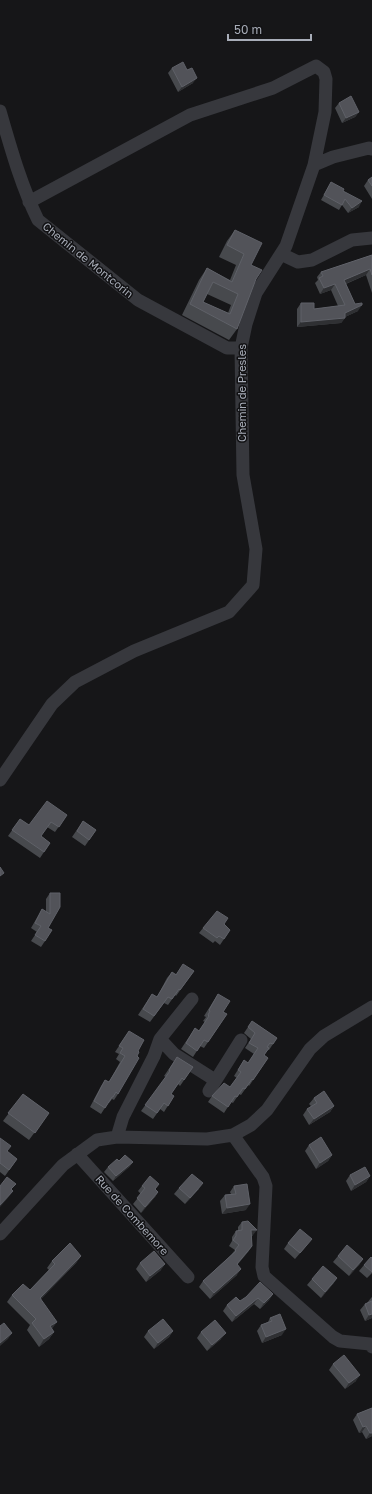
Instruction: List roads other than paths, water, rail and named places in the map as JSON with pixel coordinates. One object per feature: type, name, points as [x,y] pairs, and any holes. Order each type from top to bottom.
[{"type":"street","name":"Chemin de Presles","points":[[0,780],[52,704],[75,682],[134,651],[229,612],[253,585],[256,549],[243,475],[240,348],[256,293],[286,246],[314,165],[320,138],[325,99],[326,79],[324,72],[316,66],[273,88],[190,115],[29,202]]},
{"type":"street","name":"Chemin de Montcorin","points":[[0,111],[15,162],[29,202],[38,220],[138,300],[227,348],[240,348]]},
{"type":"street","points":[[314,165],[333,157],[369,148],[372,149]]},
{"type":"street","points":[[281,254],[298,262],[312,260],[352,240],[372,238]]},
{"type":"street","points":[[117,1137],[122,1117],[154,1056],[160,1039],[192,999]]},
{"type":"street","points":[[0,1234],[63,1165],[97,1140],[117,1137],[207,1140],[233,1135],[251,1125],[267,1110],[310,1049],[329,1033],[372,1007]]},
{"type":"street","points":[[160,1039],[174,1054],[212,1086],[241,1040]]},
{"type":"street","points":[[233,1135],[263,1177],[266,1186],[262,1267],[264,1276],[332,1337],[340,1341],[370,1344],[372,1347]]},
{"type":"street","name":"Rue de Combemore","points":[[77,1154],[188,1277]]}]
